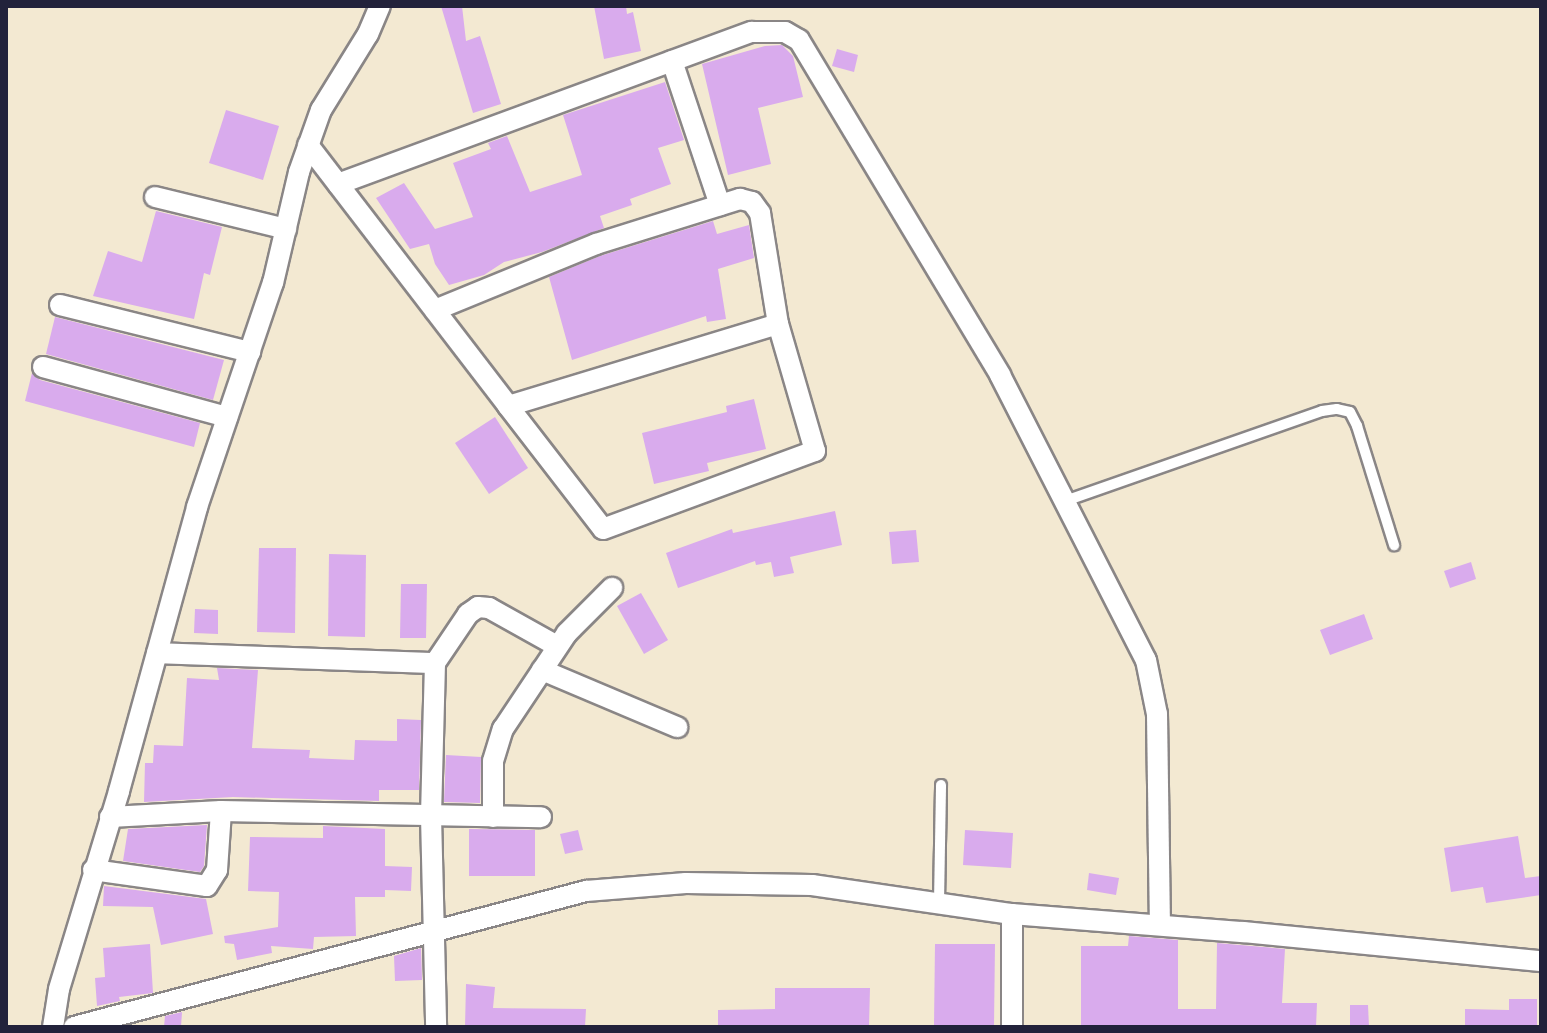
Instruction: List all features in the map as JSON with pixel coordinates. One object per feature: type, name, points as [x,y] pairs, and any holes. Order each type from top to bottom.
[{"type":"street","points":[[53,1027],[59,989],[197,507],[273,283],[308,145],[321,110],[368,34],[380,6]]},
{"type":"street","points":[[338,184],[752,32],[785,32],[799,40],[1000,375],[1146,660],[1154,688],[1160,925]]},
{"type":"street","points":[[672,61],[720,205]]},
{"type":"street","points":[[308,145],[603,529],[815,451],[778,324],[760,213],[752,202],[740,199],[596,244],[435,310]]},
{"type":"street","points":[[155,197],[286,229]]},
{"type":"street","points":[[60,305],[250,352]]},
{"type":"street","points":[[508,406],[778,324]]},
{"type":"street","points":[[43,367],[227,417]]},
{"type":"street","points":[[493,817],[496,745],[557,646],[612,588]]},
{"type":"street","points":[[436,1027],[431,816],[435,663],[468,614],[478,607],[489,608],[557,646]]},
{"type":"street","points":[[157,653],[435,663]]},
{"type":"street","points":[[542,670],[677,727]]},
{"type":"street","points":[[110,817],[221,811],[541,817]]},
{"type":"street","points":[[93,870],[207,886],[217,870],[221,811]]},
{"type":"street","points":[[74,1027],[586,891],[686,883],[812,885],[1012,914],[1541,961]]},
{"type":"street","points":[[1012,914],[1012,1027]]},
{"type":"lane","points":[[1065,501],[1322,411],[1337,409],[1350,412],[1357,426],[1394,545]]},
{"type":"lane","points":[[939,902],[941,785]]},
{"type":"building","points":[[441,6],[462,6],[466,41],[480,36],[501,104],[473,113]]},
{"type":"building","points":[[594,6],[626,6],[627,14],[633,12],[641,51],[604,59]]},
{"type":"building","points":[[782,45],[793,56],[803,97],[758,108],[771,164],[728,175],[702,64],[765,46]]},
{"type":"building","points":[[837,49],[858,55],[854,72],[832,66]]},
{"type":"building","points":[[665,82],[684,140],[658,148],[671,184],[630,199],[632,205],[600,216],[604,228],[542,252],[504,262],[484,275],[449,285],[435,264],[429,244],[410,249],[376,198],[404,183],[435,229],[473,217],[453,163],[491,149],[488,143],[507,136],[530,192],[582,175],[563,115]]},
{"type":"building","points":[[226,110],[279,126],[263,180],[209,163]]},
{"type":"building","points":[[156,211],[222,227],[210,275],[204,273],[194,319],[93,296],[108,251],[142,262]]},
{"type":"building","points":[[713,221],[717,234],[749,225],[754,258],[718,269],[726,319],[707,322],[706,316],[572,360],[549,277],[600,256]]},
{"type":"building","points":[[55,317],[224,360],[213,400],[46,354]]},
{"type":"building","points":[[32,373],[40,380],[200,423],[194,447],[25,401]]},
{"type":"building","points":[[754,399],[766,449],[707,463],[709,471],[654,484],[642,433],[727,412],[726,406]]},
{"type":"building","points":[[495,417],[528,468],[489,494],[455,443]]},
{"type":"building","points":[[835,511],[842,545],[790,557],[794,573],[774,577],[771,562],[756,565],[755,561],[678,588],[666,553],[732,529],[733,533]]},
{"type":"building","points":[[916,530],[919,562],[892,564],[889,532]]},
{"type":"building","points":[[259,548],[296,548],[295,633],[257,632]]},
{"type":"building","points":[[329,554],[366,555],[365,637],[328,636]]},
{"type":"building","points":[[1471,562],[1476,579],[1450,588],[1444,571]]},
{"type":"building","points":[[401,584],[427,584],[426,638],[400,638]]},
{"type":"building","points":[[641,593],[668,640],[644,654],[617,606]]},
{"type":"building","points":[[195,609],[218,610],[218,634],[194,633]]},
{"type":"building","points":[[1364,614],[1373,639],[1330,655],[1320,630]]},
{"type":"building","points":[[217,668],[258,670],[252,748],[310,750],[309,758],[354,760],[355,740],[397,741],[397,719],[421,720],[419,790],[379,790],[379,801],[233,797],[144,802],[145,763],[153,763],[154,745],[183,746],[187,678],[219,680]]},
{"type":"building","points":[[446,755],[481,757],[480,803],[444,802]]},
{"type":"building","points":[[207,825],[204,866],[200,872],[123,861],[128,829]]},
{"type":"building","points":[[323,826],[385,829],[385,866],[412,867],[411,891],[385,890],[385,897],[355,897],[356,936],[314,937],[313,949],[271,946],[272,953],[237,960],[234,944],[225,943],[224,936],[278,927],[279,892],[248,891],[250,837],[323,838]]},
{"type":"building","points":[[469,829],[535,830],[535,876],[469,876]]},
{"type":"building","points":[[578,830],[583,850],[565,854],[560,834]]},
{"type":"building","points":[[965,830],[1013,833],[1011,868],[963,865]]},
{"type":"building","points":[[1518,836],[1525,878],[1541,876],[1541,895],[1486,903],[1483,887],[1451,892],[1444,848]]},
{"type":"building","points":[[1089,873],[1119,878],[1116,895],[1087,890]]},
{"type":"building","points":[[104,886],[206,899],[213,934],[161,945],[153,907],[103,906]]},
{"type":"building","points":[[1129,936],[1178,940],[1178,1009],[1216,1009],[1217,943],[1285,949],[1282,1003],[1317,1003],[1316,1027],[1081,1027],[1081,946],[1128,946]]},
{"type":"building","points":[[150,944],[153,993],[119,997],[120,1001],[97,1006],[95,978],[105,977],[103,948]]},
{"type":"building","points":[[935,944],[995,944],[994,1027],[934,1027]]},
{"type":"building","points":[[421,948],[422,980],[395,981],[394,956]]},
{"type":"building","points":[[466,984],[495,987],[493,1008],[586,1009],[585,1027],[465,1027]]},
{"type":"building","points":[[775,988],[870,988],[869,1027],[718,1027],[718,1010],[775,1009]]},
{"type":"building","points":[[1509,999],[1537,999],[1537,1027],[1465,1027],[1465,1009],[1509,1010]]},
{"type":"building","points":[[1350,1005],[1368,1005],[1369,1027],[1350,1027]]},
{"type":"building","points":[[182,1012],[181,1027],[164,1027],[165,1016]]}]
